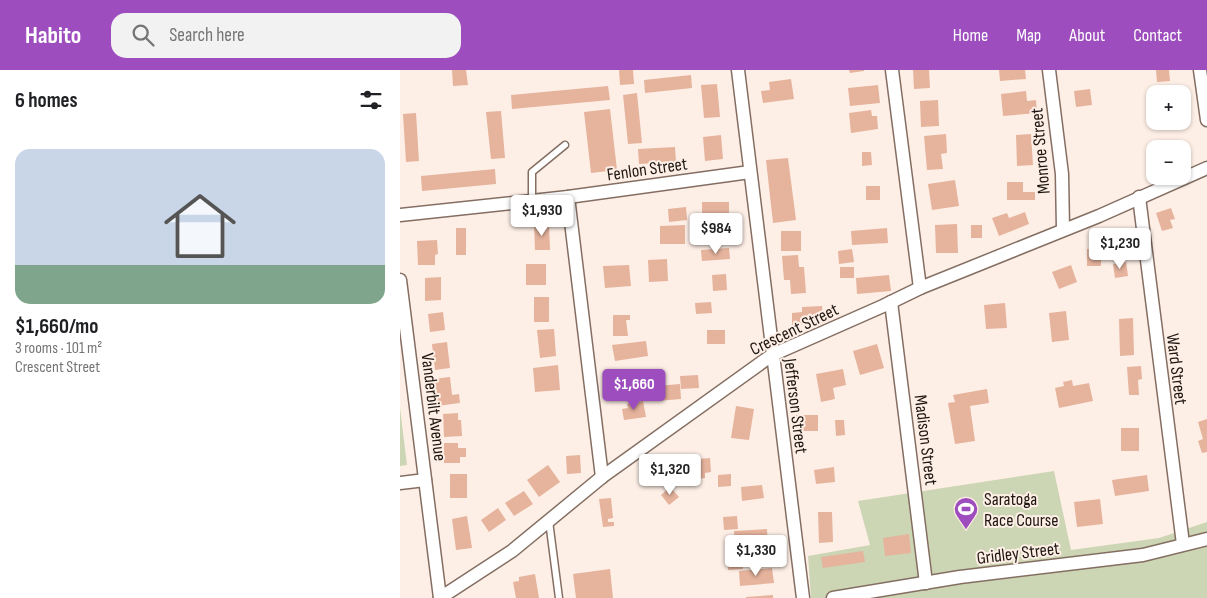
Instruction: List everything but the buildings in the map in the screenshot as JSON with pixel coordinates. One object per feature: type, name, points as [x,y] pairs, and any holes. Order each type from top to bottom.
[{"type":"street","name":"Jefferson Street","points":[[738,70],[803,598]]},
{"type":"street","points":[[892,70],[920,288]]},
{"type":"street","name":"Monroe Street","points":[[1049,70],[1062,174],[1063,229]]},
{"type":"street","points":[[1200,70],[1207,120]]},
{"type":"street","name":"Crescent Street","points":[[440,598],[512,550],[602,477],[772,355],[920,288],[1099,216],[1207,168]]},
{"type":"street","name":"Fenlon Street","points":[[400,215],[568,198],[750,172]]},
{"type":"street","points":[[568,198],[602,477]]},
{"type":"street","name":"Ward Street","points":[[1139,198],[1183,544]]},
{"type":"street","name":"Vanderbilt Avenue","points":[[400,280],[440,598]]},
{"type":"street","name":"Madison Street","points":[[892,302],[926,583]]},
{"type":"street","points":[[400,483],[425,480]]},
{"type":"street","name":"Gridley Street","points":[[833,598],[960,577],[1143,555],[1207,539]]},
{"type":"lane","points":[[532,201],[532,172],[565,145]]},
{"type":"lane","points":[[549,521],[559,598]]},
{"type":"green space","points":[[400,408],[407,465],[400,466]]},
{"type":"green space","name":"Saratoga Race Course","points":[[1054,471],[1071,550],[1159,538],[1207,522],[1207,598],[811,598],[808,556],[870,545],[858,501]]},
{"type":"place","name":"Saratoga Race Course","points":[[966,530]]}]
